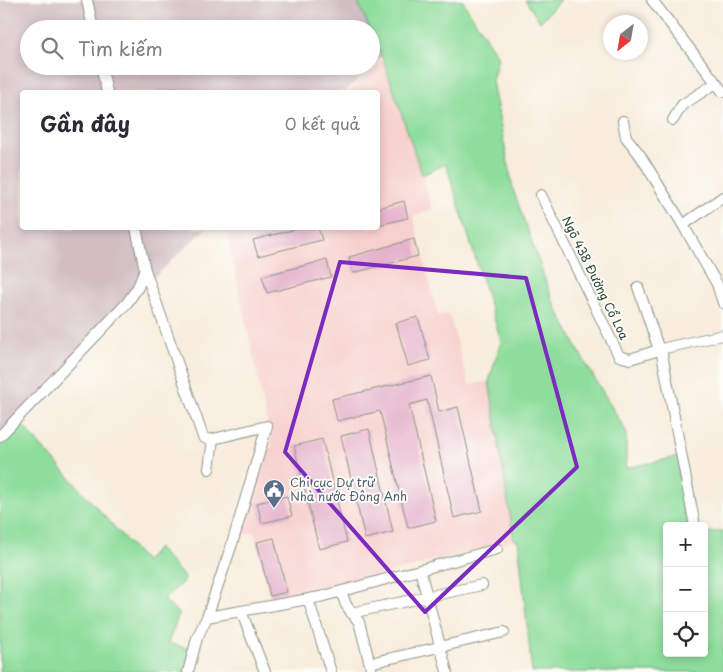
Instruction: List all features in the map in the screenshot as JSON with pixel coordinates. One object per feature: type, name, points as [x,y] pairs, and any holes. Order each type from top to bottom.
[{"type":"street","points":[[87,0],[91,20]]},
{"type":"street","points":[[652,0],[720,88],[682,105],[673,120]]},
{"type":"street","points":[[103,75],[107,90]]},
{"type":"street","points":[[623,121],[626,137],[640,155],[683,224],[717,284],[723,303]]},
{"type":"street","name":"Ngõ 438 Đường Cổ Loa","points":[[541,195],[619,356],[630,359],[660,349],[723,335]]},
{"type":"street","points":[[683,224],[723,197]]},
{"type":"street","points":[[136,230],[145,270],[203,437],[207,440],[213,439],[267,426],[232,544],[207,617],[196,638],[188,672]]},
{"type":"street","points":[[0,436],[127,303],[138,287],[145,270]]},
{"type":"street","points":[[638,287],[660,349],[694,522]]},
{"type":"street","points":[[209,469],[213,439]]},
{"type":"street","points":[[207,617],[308,599],[497,549]]},
{"type":"street","points":[[420,570],[447,672]]},
{"type":"street","points":[[351,613],[482,585]]},
{"type":"street","points":[[341,591],[346,605],[359,622],[371,667],[440,646],[504,632]]},
{"type":"street","points":[[308,599],[331,672]]},
{"type":"street","points":[[241,611],[265,672]]},
{"type":"highlighted area","points":[[340,262],[526,278],[577,467],[425,612],[285,452]]},
{"type":"shaded area","points":[[0,0],[357,0],[366,20],[20,20],[20,75],[362,75],[347,90],[20,90],[20,230],[204,230],[127,303],[0,436]]},
{"type":"shaded area","points":[[383,59],[433,209],[413,217],[438,315],[449,314],[469,385],[489,381],[514,540],[272,602],[254,532],[239,536],[263,455],[272,445],[226,230],[380,230],[380,90],[351,90],[367,75],[380,75],[380,62]]},
{"type":"green space","points":[[357,0],[462,0],[498,57],[492,81],[513,189],[552,299],[583,359],[626,431],[626,468],[682,456],[694,522],[663,522],[663,657],[708,657],[708,533],[723,531],[723,672],[532,672],[518,540],[514,540],[489,381],[501,341],[446,164],[422,175],[380,52],[380,20],[366,20]]},
{"type":"green space","points":[[525,0],[560,0],[540,22]]},
{"type":"green space","points":[[16,418],[145,561],[158,548],[186,579],[164,599],[179,614],[168,643],[194,650],[186,672],[0,672],[0,436]]},
{"type":"building","points":[[404,201],[408,218],[380,225],[380,207]]},
{"type":"building","points":[[292,230],[319,230],[322,240],[258,256],[253,240]]},
{"type":"building","points":[[414,239],[418,256],[353,273],[349,257]]},
{"type":"building","points":[[327,260],[331,277],[267,293],[262,276]]},
{"type":"building","points":[[418,317],[430,360],[408,366],[396,323]]},
{"type":"building","points":[[431,376],[439,412],[458,407],[482,511],[454,518],[427,400],[409,405],[436,521],[408,528],[380,411],[337,421],[332,399]]},
{"type":"building","points":[[369,429],[393,532],[365,539],[341,436]]},
{"type":"building","points":[[322,439],[347,542],[319,549],[294,446]]},
{"type":"building","name":"Chi cục Dự trữ Nhà nước Đông Anh","points":[[287,496],[292,516],[262,523],[257,503]]},
{"type":"building","points":[[274,538],[287,592],[270,596],[257,542]]},
{"type":"place","name":"Chi cục Dự trữ Nhà nước Đông Anh","points":[[274,509]]}]
